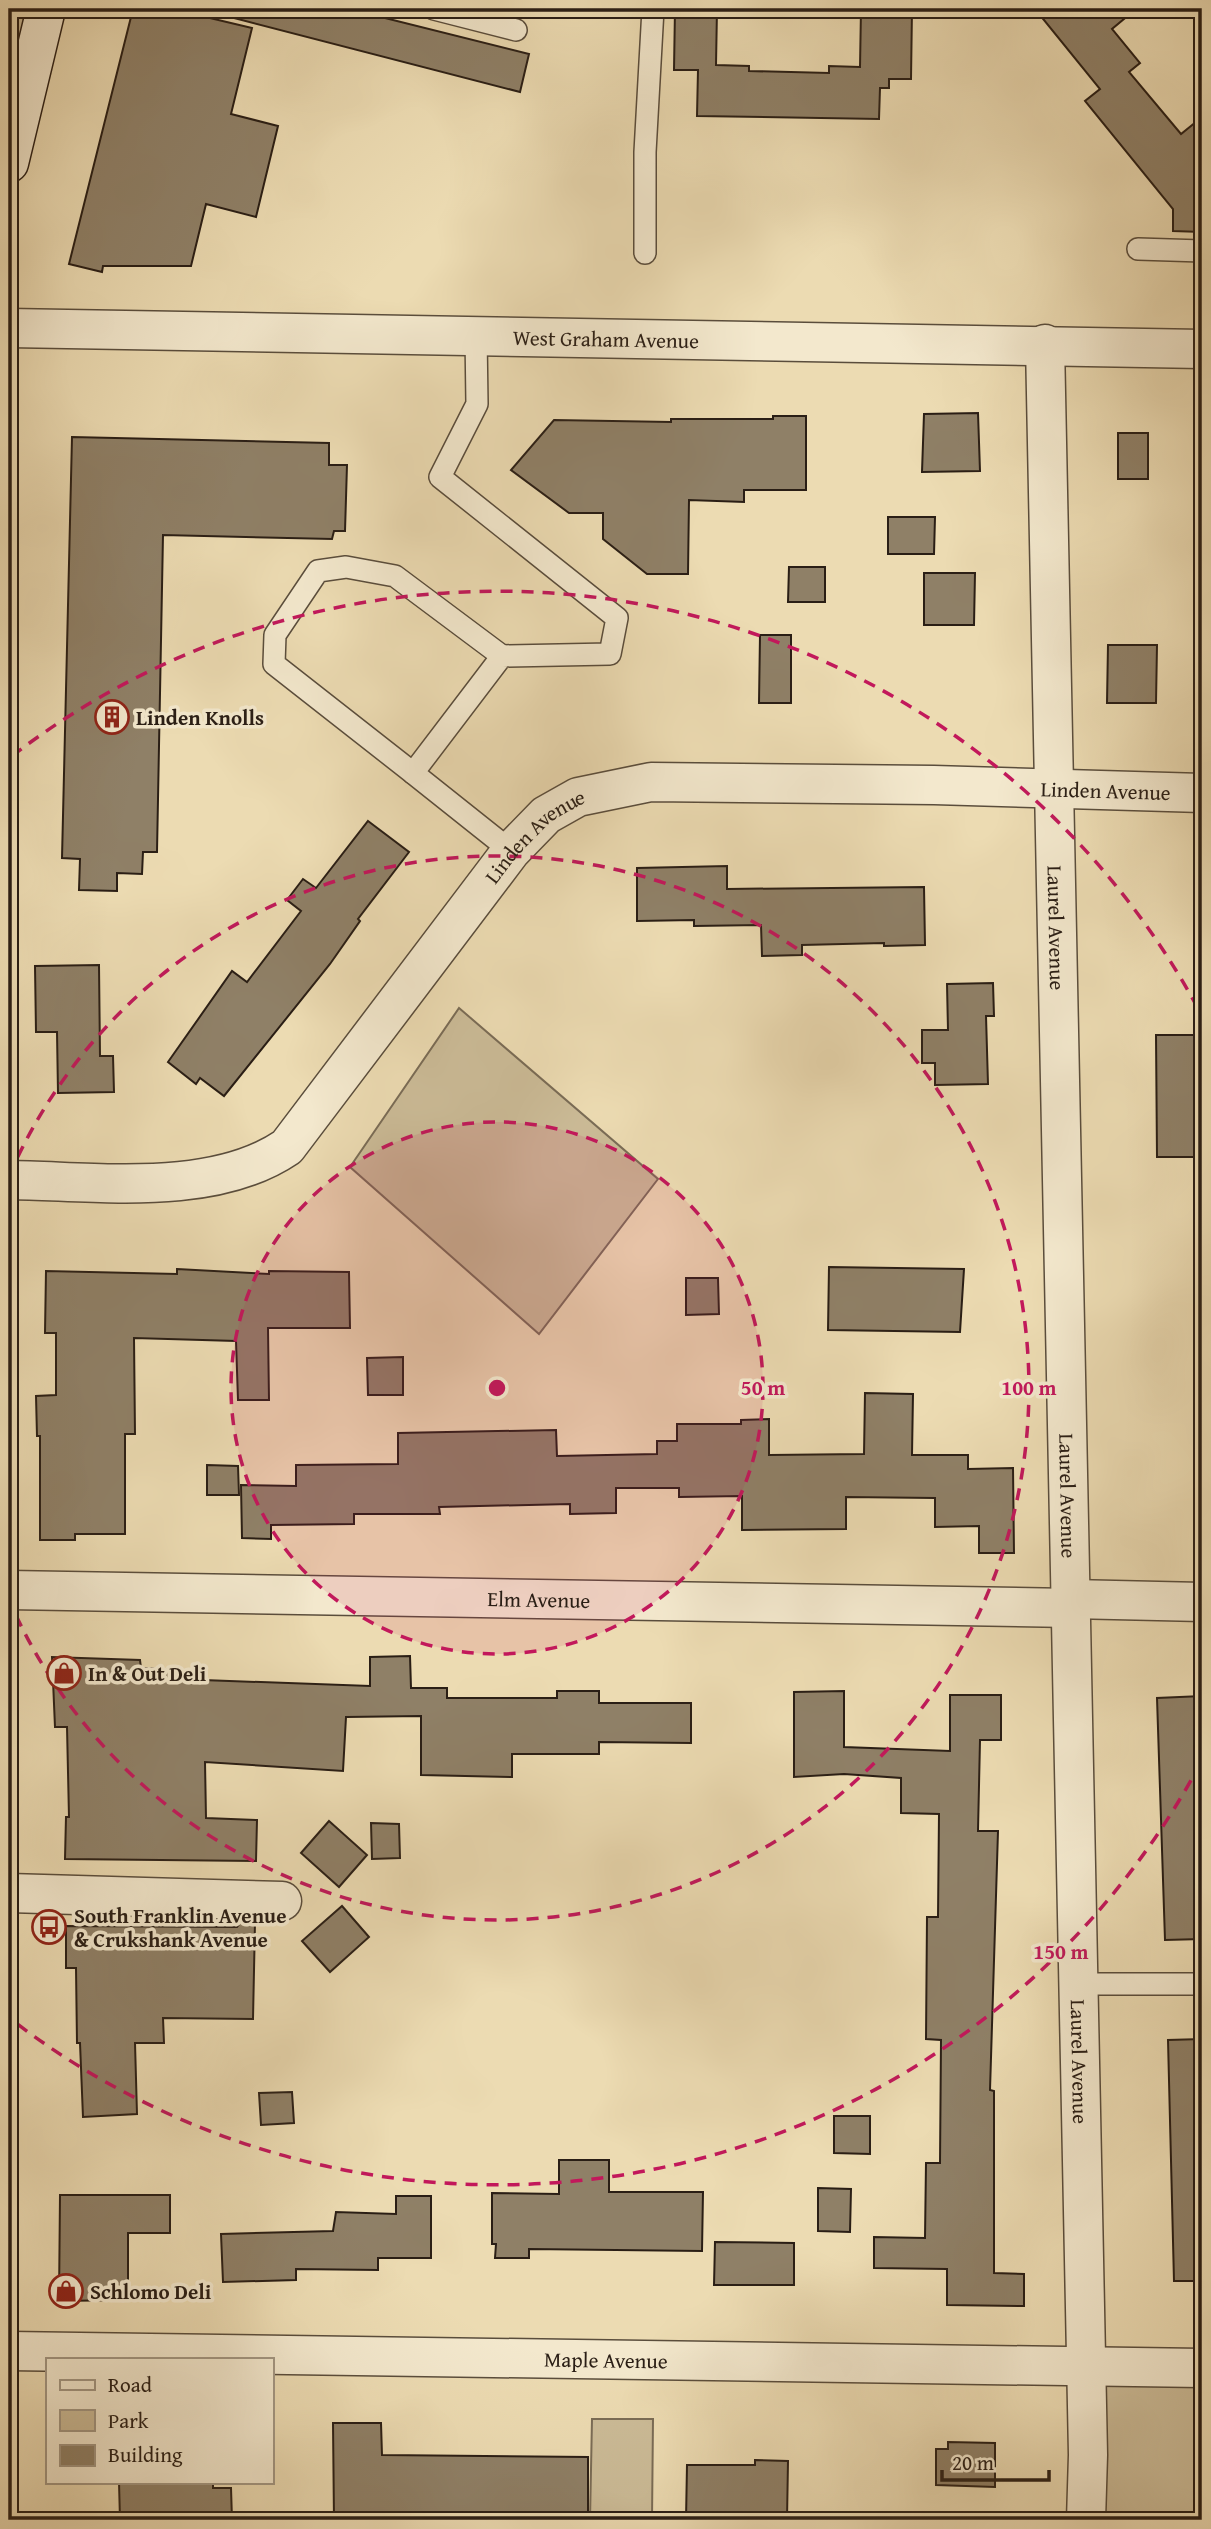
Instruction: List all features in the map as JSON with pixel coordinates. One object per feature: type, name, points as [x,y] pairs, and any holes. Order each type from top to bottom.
[{"type":"street","points":[[9,163],[46,9]]},
{"type":"street","name":"West Graham Avenue","points":[[9,328],[1045,344],[1202,349]]},
{"type":"street","name":"Laurel Avenue","points":[[1045,344],[1071,1603],[1086,2520]]},
{"type":"street","name":"Linden Avenue","points":[[9,1180],[171,1182],[194,1180],[269,1160],[287,1147],[510,851],[546,815],[578,797],[651,782],[934,785],[1202,793]]},
{"type":"street","name":"Elm Avenue","points":[[9,1590],[1071,1603],[1202,1602]]},
{"type":"street","points":[[9,1893],[282,1901]]},
{"type":"street","name":"Maple Avenue","points":[[9,2351],[1202,2368]]},
{"type":"lane","points":[[434,9],[516,30]]},
{"type":"lane","points":[[645,253],[645,152],[653,9]]},
{"type":"lane","points":[[1138,249],[1202,251]]},
{"type":"lane","points":[[476,335],[477,404],[440,477],[617,618],[610,654],[502,656],[395,576],[346,567],[318,571],[275,635],[274,664],[414,772],[510,851]]},
{"type":"lane","points":[[414,772],[502,656]]},
{"type":"lane","points":[[1078,1984],[1202,1984]]},
{"type":"green space","points":[[9,9],[46,9],[9,163]]},
{"type":"green space","points":[[459,1008],[658,1179],[539,1334],[350,1167]]},
{"type":"green space","points":[[1093,2373],[1202,2376],[1202,2520],[1091,2520]]},
{"type":"green space","points":[[592,2419],[653,2419],[652,2520],[590,2520]]},
{"type":"building","points":[[133,9],[172,9],[252,28],[231,114],[278,126],[256,217],[206,204],[191,266],[103,266],[102,272],[69,264]]},
{"type":"building","points":[[235,9],[349,9],[529,54],[520,92],[234,18]]},
{"type":"building","points":[[675,9],[717,9],[716,65],[749,66],[749,71],[829,73],[829,66],[860,67],[861,9],[912,9],[911,79],[889,79],[889,88],[880,88],[879,119],[697,116],[698,70],[674,70]]},
{"type":"building","points":[[1035,9],[1136,9],[1112,29],[1140,63],[1129,72],[1181,134],[1202,117],[1202,232],[1173,231],[1173,209],[1085,101],[1100,89]]},
{"type":"building","points":[[978,413],[980,471],[922,472],[924,414]]},
{"type":"building","points":[[773,416],[806,416],[806,490],[744,490],[744,502],[689,500],[688,574],[647,574],[603,539],[603,513],[569,513],[511,470],[554,420],[671,422],[671,419],[773,419]]},
{"type":"building","points":[[1118,433],[1148,433],[1148,479],[1118,479]]},
{"type":"building","name":"Linden Knolls","points":[[72,437],[329,443],[329,465],[347,465],[345,531],[334,531],[332,539],[163,535],[157,852],[143,852],[142,874],[117,873],[117,891],[79,890],[80,859],[62,858]]},
{"type":"building","points":[[888,517],[935,517],[934,554],[888,554]]},
{"type":"building","points":[[789,567],[825,567],[825,602],[788,602]]},
{"type":"building","points":[[924,573],[975,573],[974,625],[924,625]]},
{"type":"building","points":[[760,635],[791,635],[791,703],[759,703]]},
{"type":"building","points":[[1108,645],[1157,645],[1156,703],[1107,703]]},
{"type":"building","points":[[368,821],[409,852],[358,919],[360,921],[330,964],[224,1096],[200,1078],[196,1084],[168,1062],[232,971],[247,982],[301,911],[287,900],[303,879],[316,888]]},
{"type":"building","points":[[727,866],[727,889],[924,887],[925,945],[802,945],[802,955],[762,956],[761,925],[694,926],[694,920],[637,921],[637,868]]},
{"type":"building","points":[[99,965],[100,1056],[113,1056],[114,1092],[58,1093],[57,1032],[36,1032],[35,966]]},
{"type":"building","points":[[993,983],[994,1016],[986,1016],[988,1084],[935,1085],[935,1063],[922,1063],[922,1030],[948,1030],[947,984]]},
{"type":"building","points":[[1156,1035],[1202,1035],[1202,1157],[1157,1157]]},
{"type":"building","points":[[829,1267],[964,1269],[960,1332],[828,1330]]},
{"type":"building","points":[[177,1269],[269,1274],[269,1271],[349,1272],[350,1328],[268,1328],[269,1400],[238,1400],[236,1341],[134,1338],[135,1434],[125,1434],[125,1534],[75,1534],[75,1540],[40,1540],[40,1436],[37,1436],[36,1396],[56,1395],[56,1333],[45,1333],[46,1271],[177,1274]]},
{"type":"building","points":[[686,1278],[718,1278],[719,1314],[686,1315]]},
{"type":"building","points":[[403,1357],[403,1395],[368,1395],[367,1358]]},
{"type":"building","points":[[865,1393],[913,1394],[912,1455],[968,1455],[968,1469],[1013,1468],[1014,1553],[979,1553],[979,1526],[935,1527],[935,1498],[846,1497],[846,1529],[742,1530],[742,1496],[679,1497],[679,1488],[616,1488],[616,1513],[570,1514],[570,1504],[439,1507],[440,1514],[354,1514],[354,1524],[271,1525],[271,1539],[242,1538],[241,1485],[296,1486],[296,1465],[398,1464],[398,1433],[556,1430],[557,1456],[657,1454],[657,1441],[677,1441],[677,1424],[741,1424],[741,1420],[769,1419],[769,1455],[864,1454]]},
{"type":"building","points":[[207,1465],[238,1466],[239,1495],[207,1495]]},
{"type":"building","points":[[410,1656],[411,1688],[447,1688],[447,1698],[557,1698],[557,1691],[599,1691],[599,1703],[691,1703],[691,1743],[599,1742],[599,1754],[512,1754],[512,1777],[421,1775],[421,1716],[346,1717],[343,1771],[205,1762],[206,1818],[257,1820],[256,1861],[65,1859],[66,1817],[69,1817],[67,1727],[55,1727],[52,1657],[140,1660],[141,1668],[203,1671],[203,1680],[370,1686],[370,1657]]},
{"type":"building","points":[[844,1691],[844,1747],[950,1751],[950,1695],[1001,1695],[1001,1740],[980,1740],[978,1831],[998,1831],[990,2090],[994,2091],[994,2273],[1024,2274],[1024,2306],[947,2305],[947,2269],[874,2268],[874,2237],[925,2238],[926,2163],[940,2163],[941,2040],[926,2039],[927,1917],[938,1917],[939,1814],[901,1813],[901,1778],[844,1774],[794,1777],[794,1692]]},
{"type":"building","points":[[1202,1696],[1202,1939],[1165,1940],[1157,1698]]},
{"type":"building","points":[[329,1821],[367,1855],[339,1887],[301,1853]]},
{"type":"building","points":[[371,1823],[399,1824],[400,1858],[372,1859]]},
{"type":"building","points":[[342,1906],[369,1937],[330,1972],[302,1941]]},
{"type":"building","points":[[241,1922],[255,1922],[253,2019],[163,2018],[164,2043],[135,2043],[137,2114],[83,2117],[80,2043],[77,2043],[76,1968],[66,1968],[66,1926],[237,1927]]},
{"type":"building","points":[[1202,2039],[1202,2281],[1174,2281],[1168,2040]]},
{"type":"building","points":[[292,2092],[294,2123],[261,2125],[259,2093]]},
{"type":"building","points":[[834,2116],[870,2116],[870,2154],[834,2153]]},
{"type":"building","points":[[559,2160],[609,2160],[609,2192],[703,2192],[702,2251],[529,2249],[529,2258],[495,2258],[496,2244],[492,2244],[492,2193],[559,2194]]},
{"type":"building","points":[[818,2188],[851,2189],[850,2232],[818,2231]]},
{"type":"building","points":[[60,2195],[170,2195],[170,2233],[128,2233],[128,2300],[59,2301]]},
{"type":"building","points":[[396,2196],[431,2196],[431,2258],[378,2258],[378,2270],[296,2269],[296,2280],[223,2282],[221,2234],[333,2231],[336,2212],[396,2214]]},
{"type":"building","points":[[715,2242],[794,2243],[794,2285],[714,2285]]},
{"type":"building","points":[[333,2423],[381,2423],[382,2455],[588,2457],[588,2520],[383,2516],[383,2520],[334,2520]]},
{"type":"building","points":[[948,2442],[995,2443],[995,2487],[936,2485],[936,2449],[948,2449]]},
{"type":"building","points":[[755,2460],[788,2461],[787,2520],[686,2520],[687,2465],[755,2465]]},
{"type":"building","points":[[119,2484],[213,2484],[213,2488],[231,2488],[232,2520],[120,2520]]},
{"type":"place","name":"Linden Knolls","points":[[112,717]]},
{"type":"place","name":"In & Out Deli","points":[[64,1673]]},
{"type":"place","name":"South Franklin Avenue & Crukshank Avenue","points":[[49,1927]]},
{"type":"place","name":"Schlomo Deli","points":[[66,2291]]}]
